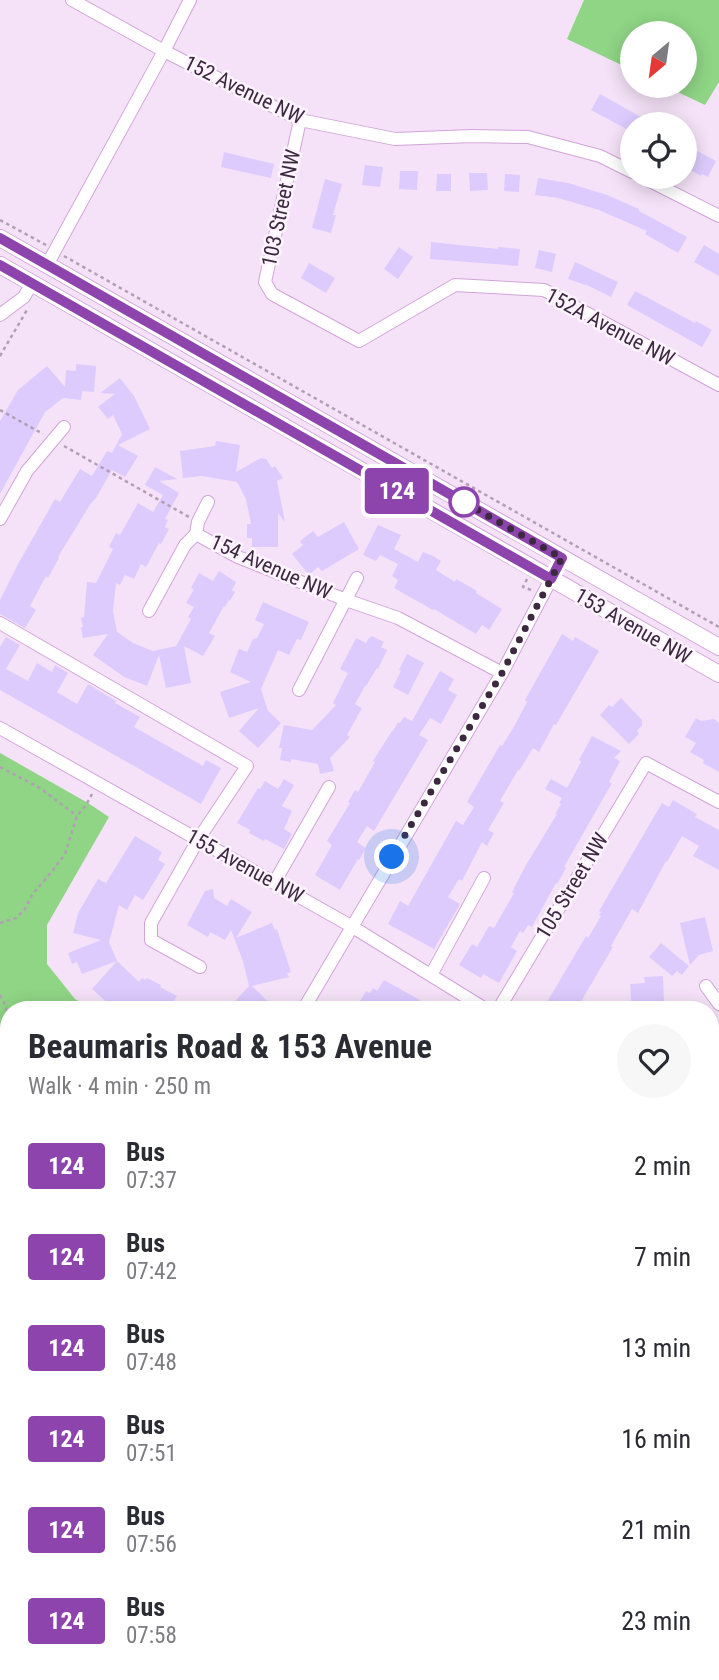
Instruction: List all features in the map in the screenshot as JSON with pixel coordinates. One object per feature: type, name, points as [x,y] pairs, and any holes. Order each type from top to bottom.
[{"type":"main road","name":"153 Avenue NW","points":[[0,238],[51,258],[719,647]]},
{"type":"main road","name":"153 Avenue NW","points":[[0,265],[719,674]]},
{"type":"street","name":"152 Avenue NW","points":[[72,0],[164,51],[300,120],[395,139],[528,137],[600,156],[620,166]]},
{"type":"street","points":[[51,258],[190,0]]},
{"type":"street","name":"103 Street NW","points":[[300,120],[265,282],[272,294],[359,341],[455,285]]},
{"type":"street","points":[[666,189],[719,216]]},
{"type":"street","points":[[0,315],[24,297],[32,283]]},
{"type":"street","name":"152A Avenue NW","points":[[455,285],[544,290],[719,385]]},
{"type":"street","points":[[0,519],[27,471],[64,427]]},
{"type":"street","name":"154 Avenue NW","points":[[149,611],[197,528],[208,502]]},
{"type":"street","name":"154 Avenue NW","points":[[197,528],[239,557],[398,618],[502,673]]},
{"type":"street","points":[[308,1001],[502,673],[562,558]]},
{"type":"street","points":[[346,600],[357,578]]},
{"type":"street","name":"154 Avenue NW","points":[[299,690],[346,600]]},
{"type":"street","points":[[0,623],[247,766],[198,840],[151,923],[150,940],[200,967]]},
{"type":"street","name":"155 Avenue NW","points":[[0,728],[351,926],[473,1001]]},
{"type":"street","name":"105 Street NW","points":[[503,1001],[646,763],[719,802]]},
{"type":"street","points":[[274,883],[329,787]]},
{"type":"street","points":[[431,975],[484,877]]},
{"type":"street","points":[[706,986],[717,1001]]},
{"type":"path","points":[[0,220],[51,258],[719,627]]},
{"type":"path","points":[[0,356],[31,302]]},
{"type":"path","points":[[0,410],[54,439],[197,528]]},
{"type":"path","points":[[0,767],[40,788],[77,816]]},
{"type":"path","points":[[0,922],[16,918],[25,909],[32,895],[65,854],[77,816],[86,805],[97,782]]},
{"type":"green space","points":[[584,0],[719,0],[719,82],[705,105],[690,98],[697,98],[697,21],[620,21],[620,64],[567,39]]},
{"type":"green space","points":[[0,753],[109,817],[47,925],[47,964],[78,1001],[0,1001]]},
{"type":"building","points":[[600,94],[632,112],[620,112],[620,126],[591,110]]},
{"type":"building","points":[[697,151],[716,161],[708,177],[702,174],[697,174]]},
{"type":"building","points":[[224,152],[274,164],[271,178],[221,167]]},
{"type":"building","points":[[365,165],[383,167],[380,187],[362,185]]},
{"type":"building","points":[[400,171],[418,171],[417,190],[399,189]]},
{"type":"building","points":[[469,173],[487,173],[488,190],[470,191]]},
{"type":"building","points":[[437,174],[451,174],[451,191],[436,191]]},
{"type":"building","points":[[505,174],[520,175],[519,192],[504,191]]},
{"type":"building","points":[[538,178],[568,183],[607,195],[639,209],[687,237],[678,253],[645,234],[647,231],[599,210],[558,198],[535,195]]},
{"type":"building","points":[[325,179],[342,184],[331,233],[312,228]]},
{"type":"building","points":[[431,242],[520,249],[518,266],[430,259]]},
{"type":"building","points":[[704,245],[719,254],[719,276],[694,262]]},
{"type":"building","points":[[399,247],[413,257],[398,279],[384,269]]},
{"type":"building","points":[[539,250],[556,254],[552,272],[535,268]]},
{"type":"building","points":[[575,262],[618,282],[611,297],[568,279]]},
{"type":"building","points":[[309,263],[335,278],[326,293],[301,278]]},
{"type":"building","points":[[635,291],[712,330],[702,347],[627,305]]},
{"type":"building","points":[[76,364],[96,366],[94,392],[82,391],[81,400],[63,398],[45,412],[0,494],[0,421],[18,390],[47,366],[65,387],[66,370],[76,371]]},
{"type":"building","points":[[120,378],[134,396],[150,429],[118,445],[138,456],[125,477],[112,470],[58,557],[48,578],[46,576],[30,606],[36,610],[25,628],[0,614],[0,600],[55,499],[60,502],[80,469],[92,476],[107,451],[112,453],[122,434],[113,415],[108,419],[98,407],[115,394],[100,393]]},
{"type":"building","points":[[216,441],[240,445],[236,472],[261,458],[266,459],[272,468],[275,466],[283,478],[277,481],[285,522],[278,513],[278,547],[252,547],[252,538],[247,538],[247,524],[251,524],[246,499],[237,482],[202,476],[183,478],[180,451],[215,446]]},
{"type":"building","points":[[155,467],[177,479],[159,481],[179,493],[165,519],[168,520],[165,527],[169,529],[146,567],[141,564],[134,579],[125,575],[120,585],[116,583],[113,611],[117,632],[133,643],[153,651],[176,646],[191,619],[188,617],[194,607],[186,603],[199,573],[213,581],[219,571],[236,582],[232,590],[235,592],[209,633],[215,636],[203,656],[184,646],[191,683],[166,688],[159,655],[147,686],[124,677],[93,655],[108,634],[83,638],[81,627],[87,582],[96,583],[113,549],[109,547],[116,533],[120,535],[138,503],[153,512],[163,495],[145,485]]},
{"type":"building","points":[[344,522],[359,549],[322,571],[318,567],[309,575],[292,554],[303,545],[300,541],[313,531],[318,537]]},
{"type":"building","points":[[378,525],[401,535],[394,549],[418,562],[423,552],[433,556],[441,561],[436,570],[477,591],[476,593],[502,609],[489,630],[482,625],[476,634],[394,588],[398,580],[392,576],[398,564],[380,555],[376,561],[363,555]]},
{"type":"building","points":[[263,602],[309,622],[301,640],[297,639],[289,655],[278,650],[261,689],[268,711],[281,723],[258,748],[239,731],[259,708],[229,718],[220,692],[251,682],[230,672],[239,649],[247,652],[264,624],[255,620]]},
{"type":"building","points":[[562,634],[573,641],[575,637],[599,651],[539,752],[533,748],[500,801],[504,803],[488,830],[494,833],[487,846],[482,842],[462,881],[459,879],[448,897],[460,904],[434,949],[388,924],[400,901],[408,906],[456,821],[463,825],[474,807],[467,802],[500,745],[502,746],[515,725],[527,702],[525,700]]},
{"type":"building","points":[[372,636],[384,642],[381,647],[387,650],[355,704],[362,708],[347,735],[350,737],[330,758],[334,771],[320,774],[318,764],[291,759],[291,762],[280,760],[282,748],[279,748],[284,725],[312,730],[336,705],[333,703],[348,673],[340,669],[356,638],[366,643]]},
{"type":"building","points":[[6,637],[20,645],[6,669],[28,681],[37,663],[52,672],[55,665],[68,673],[57,692],[77,704],[88,684],[140,717],[134,727],[203,766],[206,760],[221,768],[201,804],[0,690],[0,647]]},
{"type":"building","points":[[407,654],[424,663],[408,695],[393,687]]},
{"type":"building","points":[[440,671],[454,679],[448,690],[457,695],[441,724],[430,718],[419,735],[428,740],[374,831],[367,826],[357,842],[366,848],[340,890],[315,875],[332,845],[327,841],[392,731],[404,717],[412,721]]},
{"type":"building","points":[[621,698],[642,720],[637,731],[639,734],[629,744],[600,715],[609,705],[612,707]]},
{"type":"building","points":[[696,718],[701,721],[714,719],[719,724],[719,772],[690,752],[696,743],[685,737]]},
{"type":"building","points":[[592,736],[621,751],[614,758],[620,761],[609,782],[612,783],[532,927],[528,925],[523,933],[520,931],[511,947],[517,951],[499,983],[483,974],[481,978],[459,965],[472,944],[477,947],[489,926],[494,928],[526,865],[557,814],[562,798],[545,789],[551,779],[567,788]]},
{"type":"building","points":[[284,779],[294,785],[282,806],[292,811],[284,829],[292,834],[284,849],[249,833],[250,830],[237,823],[265,781],[278,789]]},
{"type":"building","points":[[673,800],[697,814],[695,817],[719,830],[719,870],[693,856],[699,846],[682,836],[638,913],[632,909],[581,1001],[548,1001],[601,916],[599,911],[662,803],[669,807]]},
{"type":"building","points":[[135,836],[162,852],[158,860],[165,864],[143,900],[135,895],[127,910],[119,905],[109,942],[117,961],[82,974],[77,962],[72,964],[68,953],[101,940],[73,933],[78,913],[98,879],[106,883]]},
{"type":"building","points":[[213,889],[214,898],[227,906],[231,899],[252,912],[236,938],[272,923],[275,930],[277,929],[291,972],[287,973],[289,977],[252,986],[268,1001],[235,1001],[249,986],[231,930],[225,940],[210,932],[208,937],[187,925],[205,891]]},
{"type":"building","points":[[705,917],[713,951],[699,955],[690,965],[680,923]]},
{"type":"building","points":[[661,943],[689,966],[682,975],[677,971],[672,976],[649,957]]},
{"type":"building","points":[[117,961],[139,982],[142,978],[147,978],[177,996],[174,1001],[106,1001],[92,989]]},
{"type":"building","points":[[663,976],[664,1001],[631,1001],[630,984],[645,983],[644,977]]},
{"type":"building","points":[[384,980],[420,1000],[360,1001],[366,991],[370,993],[373,988],[377,991]]},
{"type":"bus line","name":"124","points":[[0,238],[562,558],[551,579],[0,265]]},
{"type":"route","points":[[392,857],[502,673],[562,558],[460,500],[464,502]]}]
